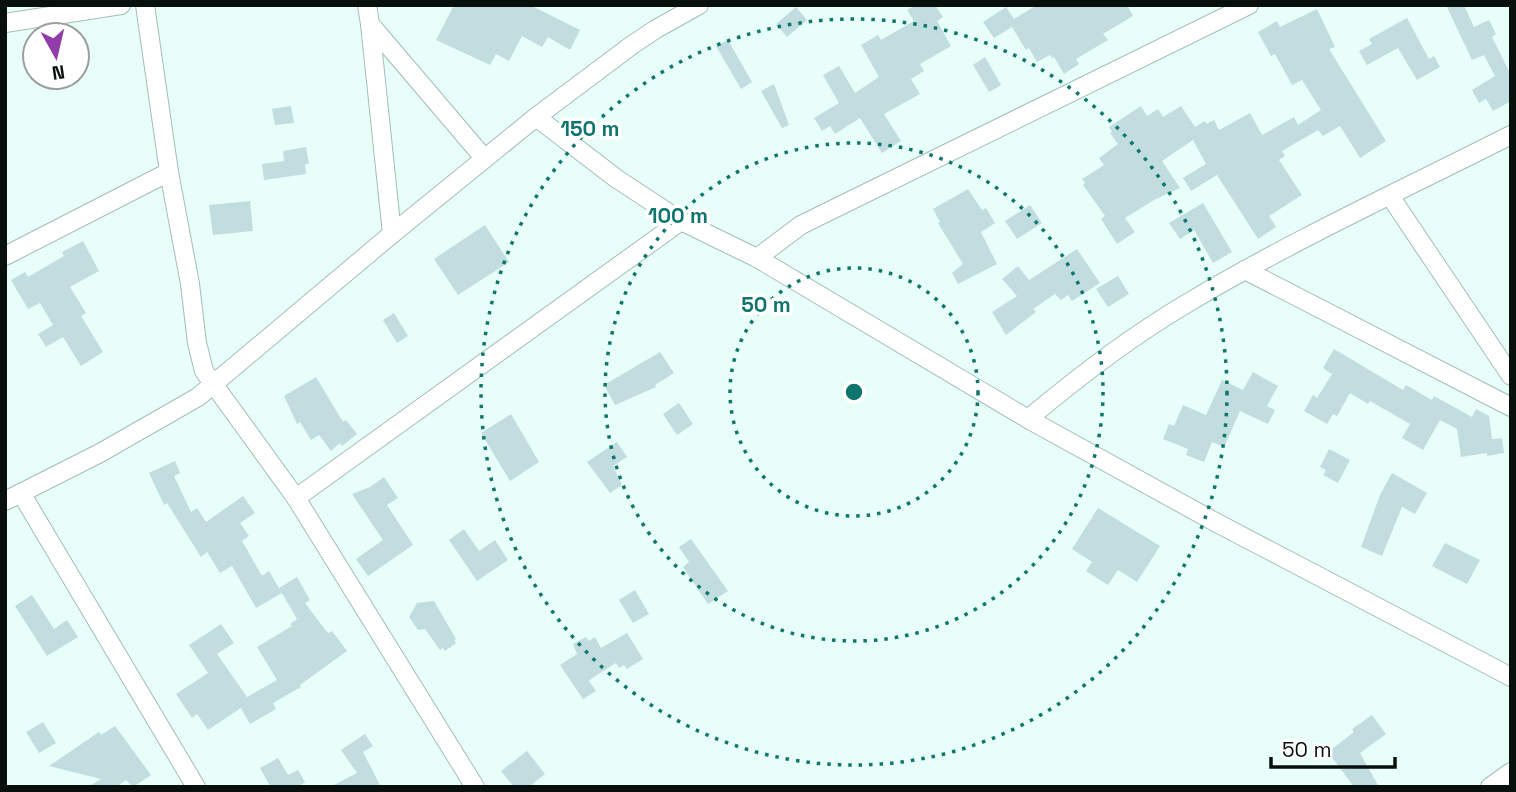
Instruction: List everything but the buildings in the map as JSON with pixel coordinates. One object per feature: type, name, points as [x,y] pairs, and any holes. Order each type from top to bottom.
[{"type":"street","points":[[5,23],[121,5]]},
{"type":"street","points":[[145,5],[169,172],[190,284],[199,355],[204,371],[296,498],[475,787]]},
{"type":"street","points":[[367,5],[392,234]]},
{"type":"street","points":[[196,787],[13,497],[180,409],[213,386],[392,234],[536,117],[632,45],[699,5]]},
{"type":"street","points":[[757,258],[801,225],[1249,5]]},
{"type":"street","points":[[370,24],[484,158]]},
{"type":"street","points":[[536,117],[617,179],[681,220],[757,258],[1028,419],[1217,523],[1511,677]]},
{"type":"street","points":[[1028,419],[1081,375],[1184,305],[1245,270],[1511,135]]},
{"type":"street","points":[[5,256],[169,172]]},
{"type":"street","points":[[1390,196],[1511,376]]},
{"type":"street","points":[[296,498],[681,220]]},
{"type":"street","points":[[1245,270],[1511,407]]},
{"type":"street","points":[[1490,787],[1511,772]]}]
